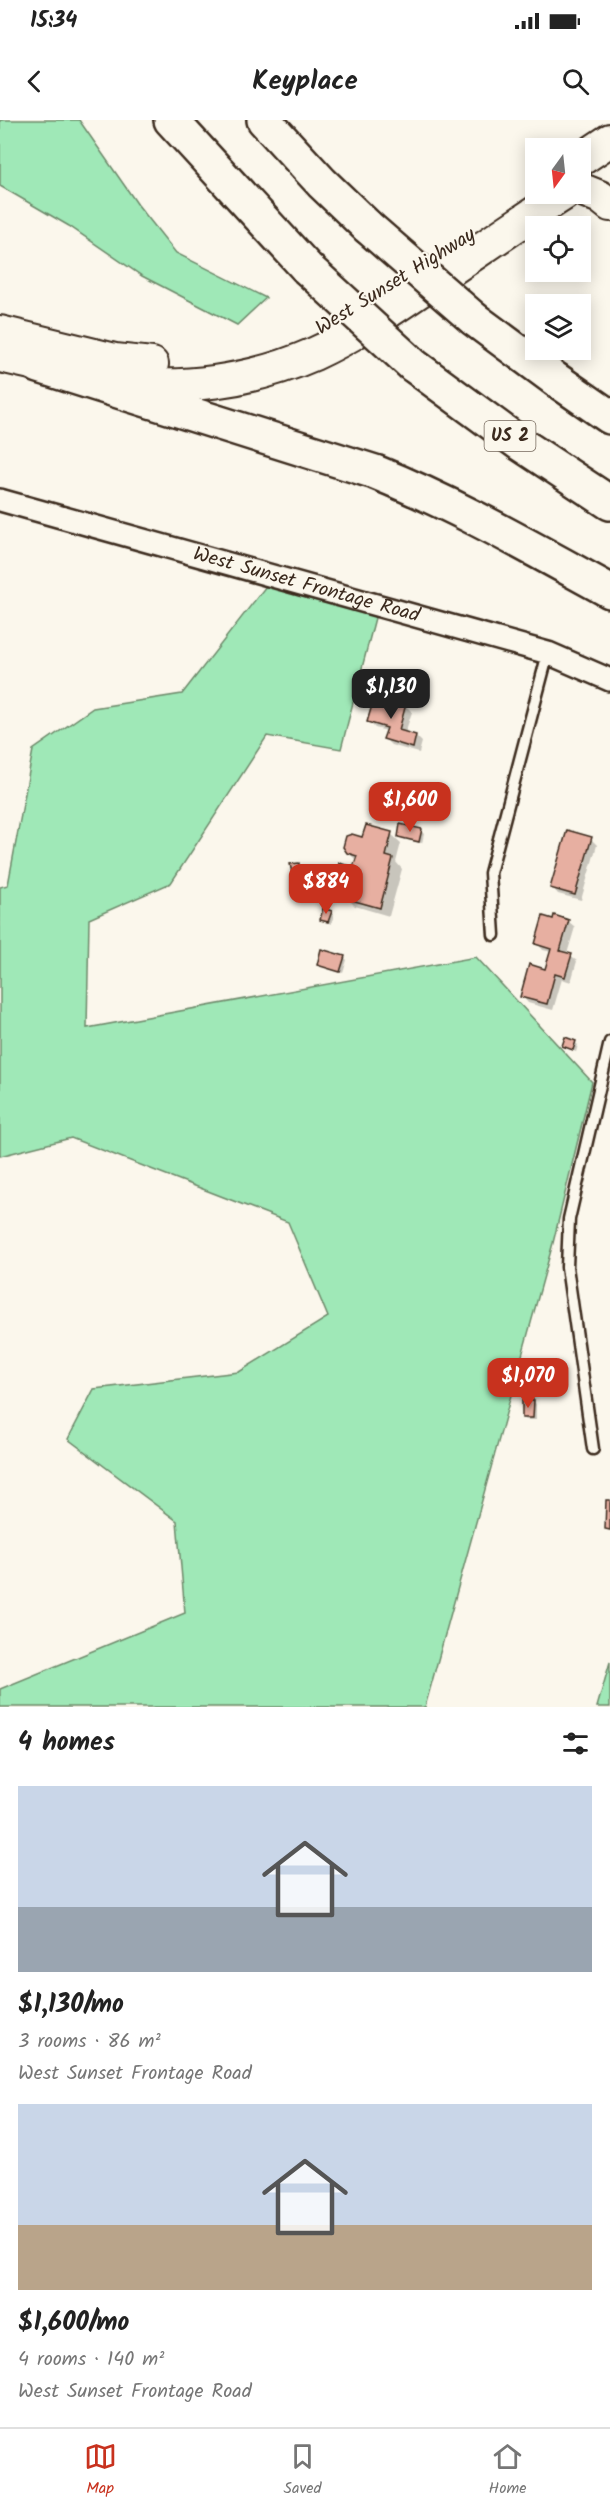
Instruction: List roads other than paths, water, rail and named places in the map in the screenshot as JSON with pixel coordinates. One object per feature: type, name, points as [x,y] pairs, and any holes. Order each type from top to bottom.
[{"type":"highway","name":"US 2","points":[[171,120],[307,268],[413,365],[511,437],[610,503]]},
{"type":"highway","points":[[264,120],[322,183],[368,227],[474,319],[555,380],[610,417]]},
{"type":"highway","points":[[39,366],[375,472],[484,522],[610,591]]},
{"type":"main road","points":[[591,153],[610,140]]},
{"type":"main road","points":[[591,176],[610,164]]},
{"type":"main road","points":[[591,193],[610,205]]},
{"type":"main road","name":"West Sunset Highway","points":[[0,332],[85,353],[143,364],[218,362],[266,351],[295,342],[338,321],[525,198]]},
{"type":"main road","points":[[0,356],[117,381],[172,385],[246,375],[290,363],[332,345],[387,312],[549,204]]},
{"type":"street","name":"West Sunset Frontage Road","points":[[0,500],[548,653],[610,680]]},
{"type":"lane","points":[[494,935],[490,873],[548,653]]},
{"type":"lane","points":[[593,1449],[567,1267],[569,1220],[610,1042]]}]
